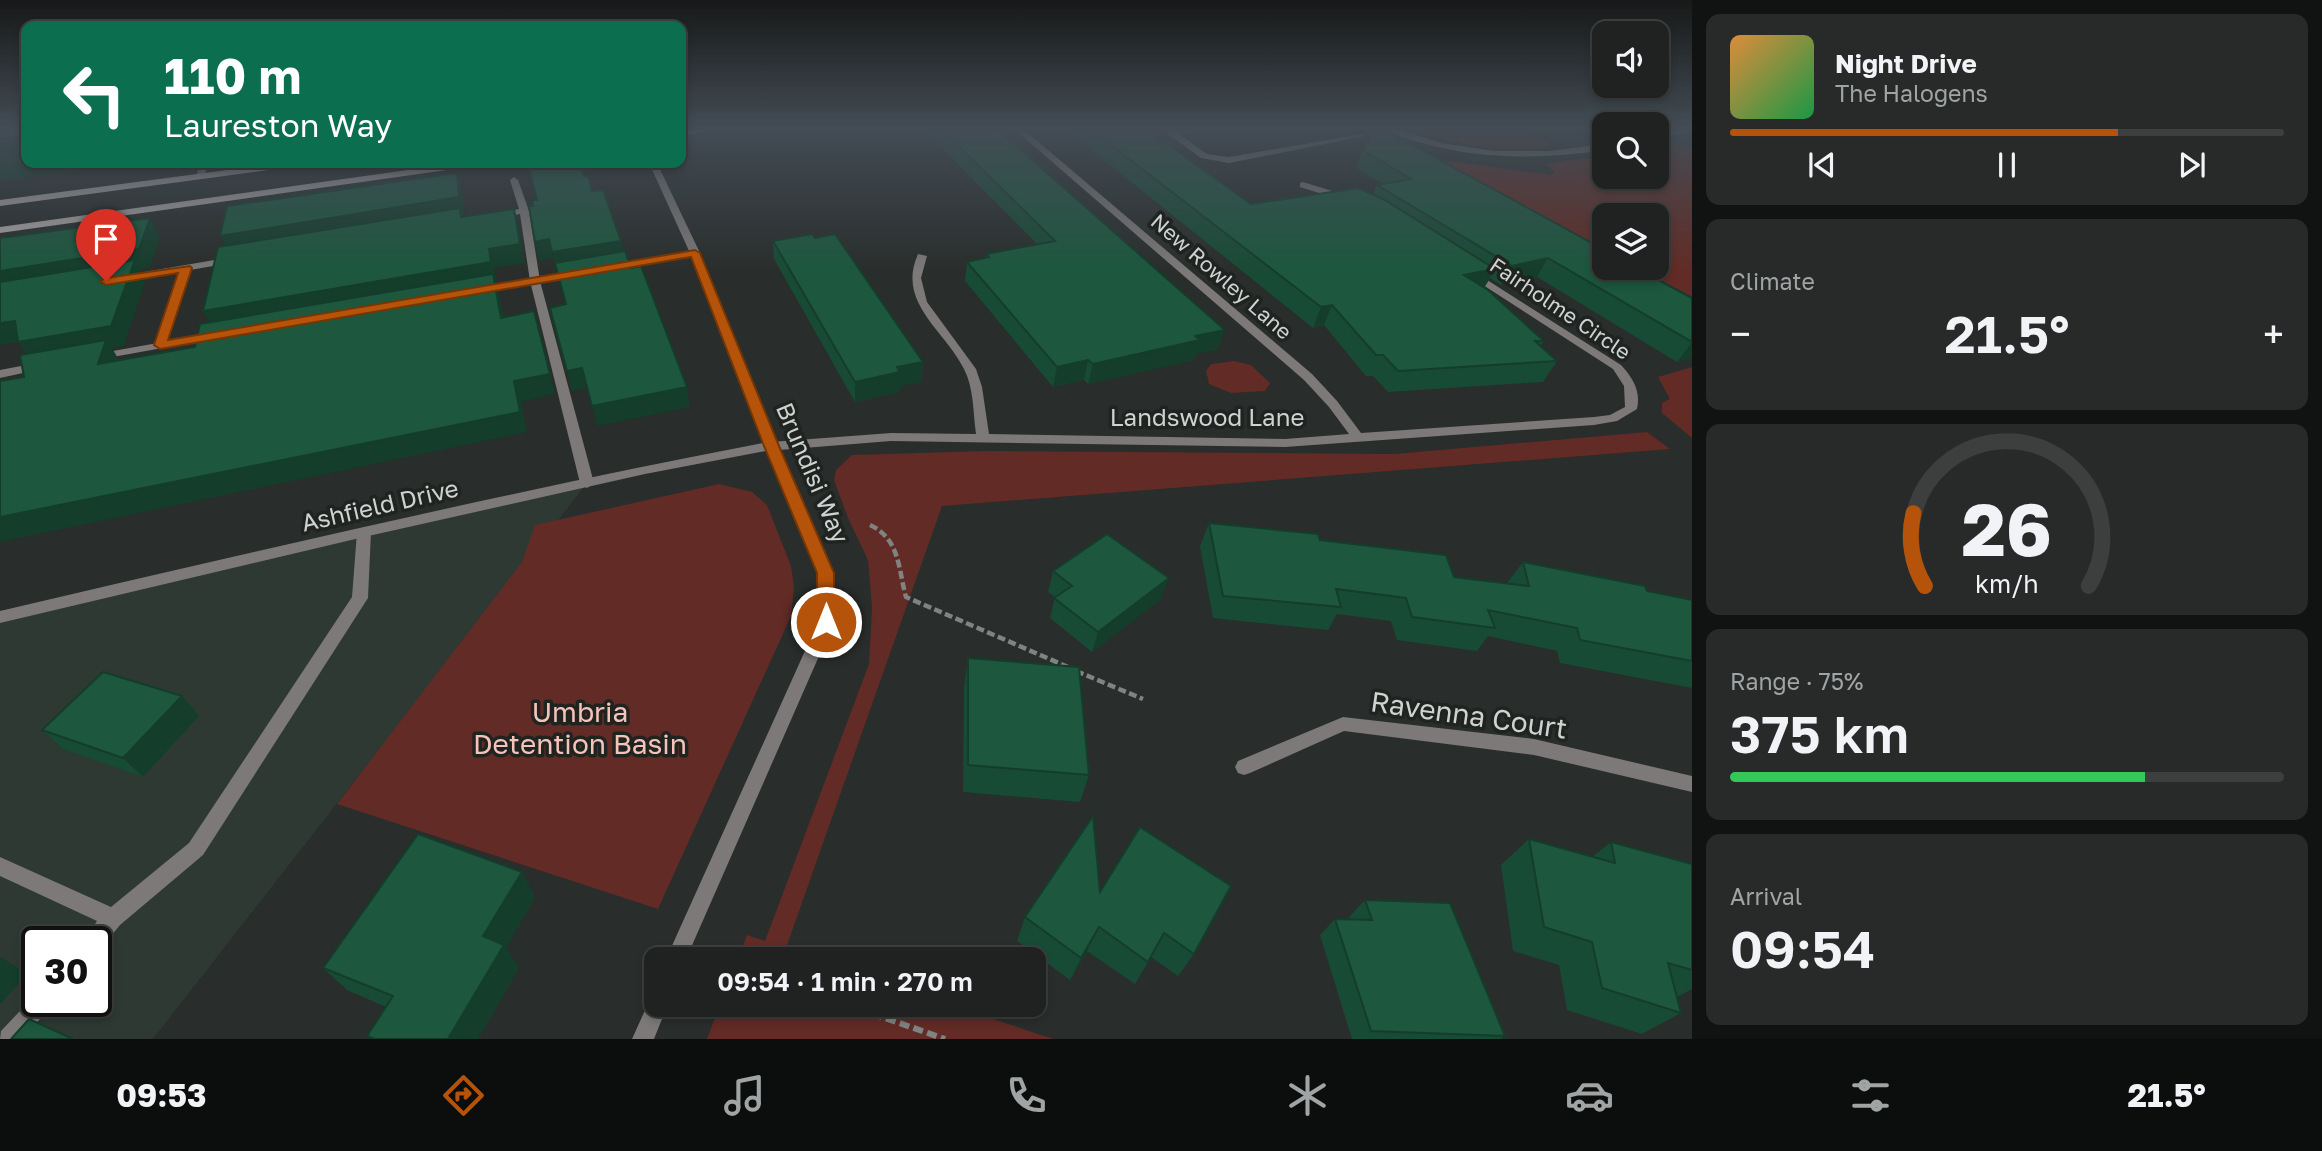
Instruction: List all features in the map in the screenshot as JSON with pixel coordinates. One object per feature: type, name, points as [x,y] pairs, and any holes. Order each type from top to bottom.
[{"type":"main road","points":[[0,203],[196,176]]},
{"type":"main road","points":[[0,230],[379,176]]},
{"type":"street","name":"Brundisi Way","points":[[659,176],[695,253],[771,446],[825,573],[826,622],[681,947]]},
{"type":"street","name":"New Rowley Lane","points":[[1074,176],[1308,377],[1333,404],[1358,439]]},
{"type":"street","points":[[513,180],[524,211],[535,281],[587,483]]},
{"type":"street","points":[[1303,185],[1355,202]]},
{"type":"street","points":[[483,218],[524,211]]},
{"type":"street","points":[[600,270],[695,253]]},
{"type":"street","points":[[922,256],[916,278],[922,302],[970,369],[976,387],[983,438]]},
{"type":"street","points":[[119,279],[240,259]]},
{"type":"street","name":"Fairholme Circle","points":[[1458,264],[1605,358],[1626,377],[1633,401]]},
{"type":"street","points":[[160,345],[186,268]]},
{"type":"street","points":[[468,292],[587,272]]},
{"type":"street","points":[[80,359],[227,334]]},
{"type":"street","points":[[0,374],[53,364]]},
{"type":"street","name":"Landswood Lane","points":[[771,446],[891,437],[1285,443],[1594,421],[1624,414],[1631,409],[1633,401]]},
{"type":"street","name":"Ashfield Drive","points":[[0,617],[364,532],[771,446]]},
{"type":"street","points":[[106,926],[196,849],[353,610],[360,598],[364,532]]},
{"type":"street","name":"Ravenna Court","points":[[1244,767],[1343,724],[1534,747],[1692,784]]},
{"type":"street","points":[[0,866],[113,918]]},
{"type":"street","points":[[9,1039],[28,1017]]},
{"type":"street","points":[[643,1039],[652,1017]]},
{"type":"path","points":[[870,525],[884,529],[892,539],[899,557],[906,597],[1143,699]]},
{"type":"path","points":[[882,1017],[945,1039]]},
{"type":"shaded area","points":[[587,483],[153,1039],[0,1039],[0,618]]},
{"type":"green space","points":[[1458,176],[1592,176],[1592,189],[1669,189],[1669,176],[1692,176],[1692,306],[1644,280],[1669,280],[1669,203],[1592,203],[1592,251]]},
{"type":"green space","points":[[1234,361],[1251,365],[1270,383],[1265,391],[1231,393],[1209,384],[1206,371],[1211,364]]},
{"type":"green space","points":[[1692,367],[1692,438],[1662,413],[1662,403],[1670,399],[1658,377]]},
{"type":"green space","points":[[1647,432],[1670,449],[942,506],[786,947],[742,947],[747,935],[765,941],[869,664],[872,607],[868,560],[834,480],[836,470],[852,455],[987,451],[1394,454]]},
{"type":"green space","name":"Umbria Detention Basin","points":[[719,484],[752,492],[767,505],[791,566],[794,588],[791,616],[658,909],[337,804],[522,562],[535,525]]},
{"type":"green space","points":[[715,1017],[987,1017],[1053,1039],[707,1039]]},
{"type":"building","points":[[433,176],[457,176],[459,197],[220,236],[227,206]]},
{"type":"building","points":[[531,176],[588,176],[592,191],[603,190],[621,241],[552,252],[549,239],[535,242],[529,206],[533,206],[532,200],[537,200]]},
{"type":"building","points":[[989,176],[1051,176],[1225,330],[1195,336],[1200,340],[1093,364],[1088,360],[1057,367],[967,262],[989,257],[986,254],[1055,241]]},
{"type":"building","points":[[1152,176],[1213,176],[1251,204],[1358,188],[1383,199],[1495,269],[1464,275],[1488,290],[1544,341],[1535,341],[1557,361],[1398,371],[1383,355],[1376,355],[1332,305],[1321,307]]},
{"type":"building","points":[[1407,176],[1470,176],[1592,243],[1592,280],[1658,280],[1692,298],[1692,342],[1548,258],[1512,266],[1377,185],[1411,179]]},
{"type":"building","points":[[460,208],[461,217],[514,209],[520,244],[489,249],[491,262],[203,311],[218,247]]},
{"type":"building","points":[[150,218],[139,249],[0,271],[0,238]]},
{"type":"building","points":[[812,234],[815,238],[835,234],[923,362],[897,367],[900,372],[855,382],[773,241]]},
{"type":"building","points":[[625,251],[631,268],[641,266],[687,387],[592,406],[582,368],[567,371],[550,308],[566,304],[555,263]]},
{"type":"building","points":[[135,260],[111,326],[18,342],[15,321],[0,323],[0,282]]},
{"type":"building","points":[[493,274],[501,318],[534,311],[550,374],[514,381],[520,412],[0,517],[0,381],[24,377],[20,355],[106,340],[98,364],[195,347],[200,324]]},
{"type":"building","points":[[1209,523],[1318,534],[1320,540],[1446,555],[1454,577],[1529,586],[1523,562],[1645,586],[1647,591],[1692,600],[1692,661],[1580,640],[1577,628],[1488,610],[1495,628],[1412,617],[1406,598],[1336,589],[1341,607],[1223,596]]},
{"type":"building","points":[[1107,534],[1169,578],[1098,632],[1054,598],[1072,586],[1053,571]]},
{"type":"building","points":[[968,658],[1079,667],[1089,775],[968,765]]},
{"type":"building","points":[[103,672],[182,696],[123,758],[42,730]]},
{"type":"building","points":[[1093,816],[1100,892],[1140,827],[1231,886],[1194,954],[1164,933],[1148,962],[1099,927],[1081,958],[1025,917]]},
{"type":"building","points":[[418,834],[522,872],[483,936],[504,945],[448,1039],[375,1039],[367,1036],[393,996],[323,968]]},
{"type":"building","points":[[1529,839],[1615,863],[1611,842],[1692,864],[1692,970],[1668,963],[1681,1013],[1602,988],[1592,942],[1544,927]]},
{"type":"building","points":[[1365,900],[1450,903],[1505,1036],[1371,1031],[1335,919],[1372,920]]},
{"type":"building","points":[[29,1019],[73,1039],[11,1039]]},
{"type":"route","points":[[106,281],[186,268],[160,345],[695,253],[771,446],[825,573],[826,622]]}]
